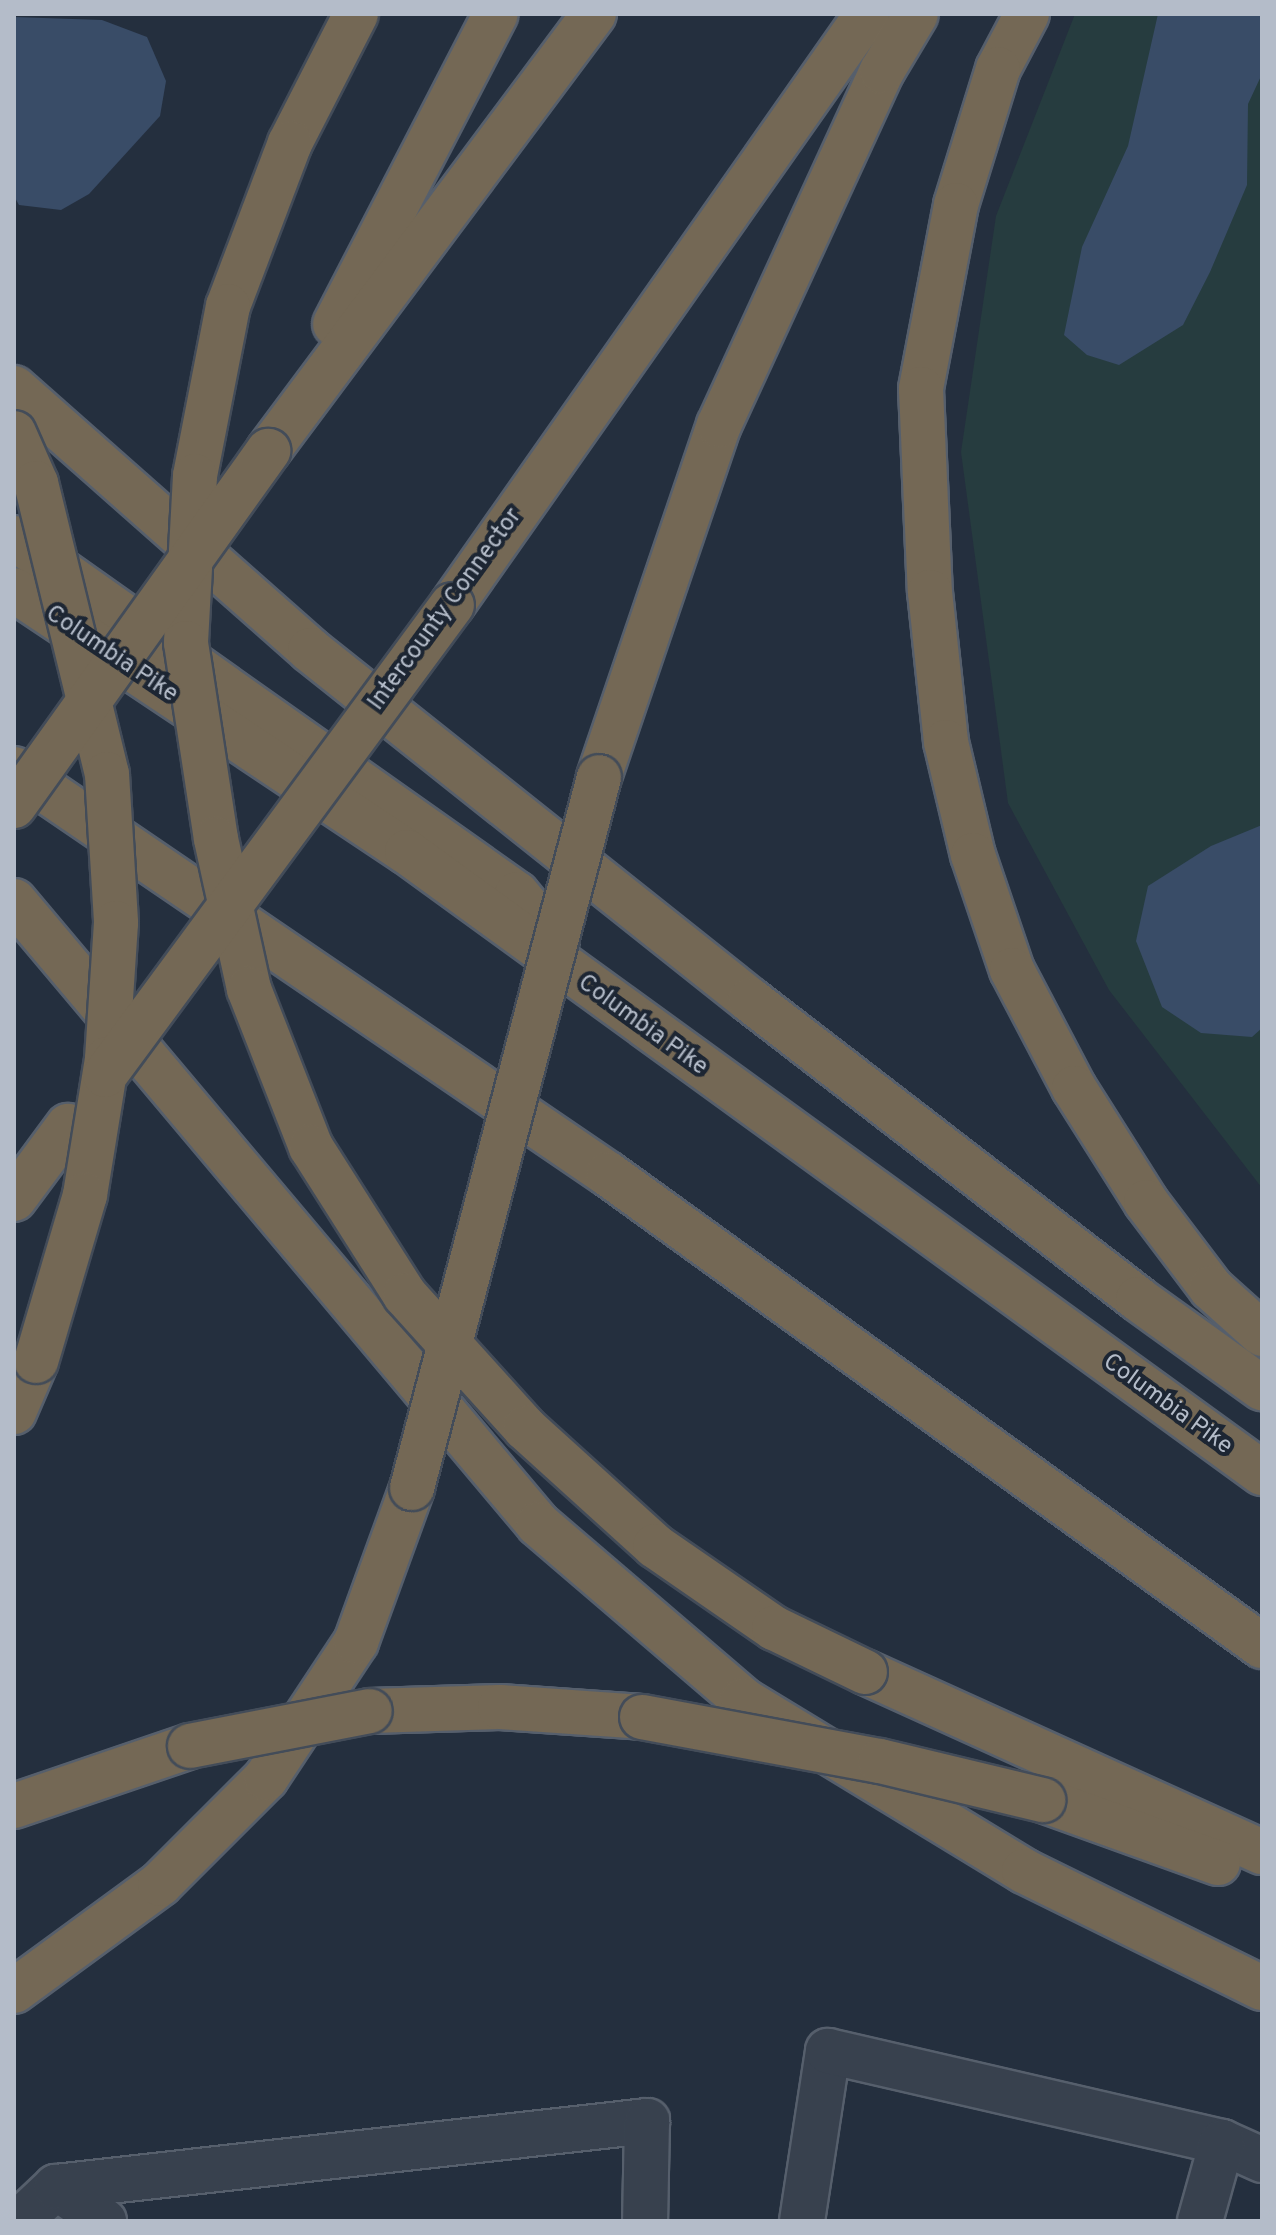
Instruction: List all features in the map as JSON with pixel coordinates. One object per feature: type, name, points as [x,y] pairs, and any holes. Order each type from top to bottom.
[{"type":"highway","points":[[356,14],[290,143],[228,306],[195,476],[186,643],[216,839],[249,989],[311,1147],[405,1295],[515,1417],[655,1546],[774,1628],[1262,1852]]},
{"type":"highway","points":[[268,451],[487,39],[496,14]]},
{"type":"highway","points":[[14,806],[268,451],[594,14]]},
{"type":"highway","name":"Intercounty Connector","points":[[14,1199],[452,605],[867,14]]},
{"type":"highway","points":[[14,1991],[160,1884],[266,1778],[356,1642],[412,1488],[599,777],[719,425],[882,71],[916,14]]},
{"type":"highway","points":[[1027,14],[998,69],[956,205],[921,389],[930,592],[946,742],[973,855],[1012,970],[1074,1088],[1146,1202],[1211,1288],[1262,1334]]},
{"type":"highway","points":[[14,388],[322,659],[787,1029],[1138,1299],[1262,1388]]},
{"type":"highway","points":[[14,433],[36,483],[107,774],[116,923],[107,1059],[85,1195],[36,1361],[14,1412]]},
{"type":"highway","points":[[14,538],[517,894],[611,1004]]},
{"type":"highway","name":"Columbia Pike","points":[[14,590],[407,852],[611,1004],[1262,1473]]},
{"type":"highway","points":[[14,769],[608,1174],[1262,1646]]},
{"type":"highway","points":[[14,901],[538,1524],[743,1700],[1024,1871],[1262,1988]]},
{"type":"highway","points":[[14,926],[86,990]]},
{"type":"highway","points":[[14,1806],[190,1746],[370,1711],[500,1707],[642,1717],[880,1761],[1043,1800],[1141,1831],[1262,1881]]},
{"type":"lane","points":[[802,2221],[828,2051],[1222,2142],[1262,2160]]},
{"type":"lane","points":[[20,2221],[56,2187],[647,2121],[645,2221]]},
{"type":"lane","points":[[1200,2221],[1222,2142]]},
{"type":"lane","points":[[56,2187],[104,2221]]},
{"type":"green space","points":[[1075,14],[1262,14],[1262,1188],[1109,990],[1008,803],[961,452],[996,216]]},
{"type":"water","points":[[1158,14],[1262,14],[1262,74],[1248,104],[1247,185],[1210,272],[1183,325],[1119,365],[1087,355],[1064,335],[1082,247],[1128,146]]},
{"type":"water","points":[[14,17],[102,20],[147,37],[166,81],[160,116],[89,194],[61,210],[19,205],[14,196]]},
{"type":"water","points":[[1262,825],[1262,1028],[1252,1037],[1201,1033],[1162,1007],[1136,941],[1148,886],[1211,846]]}]
